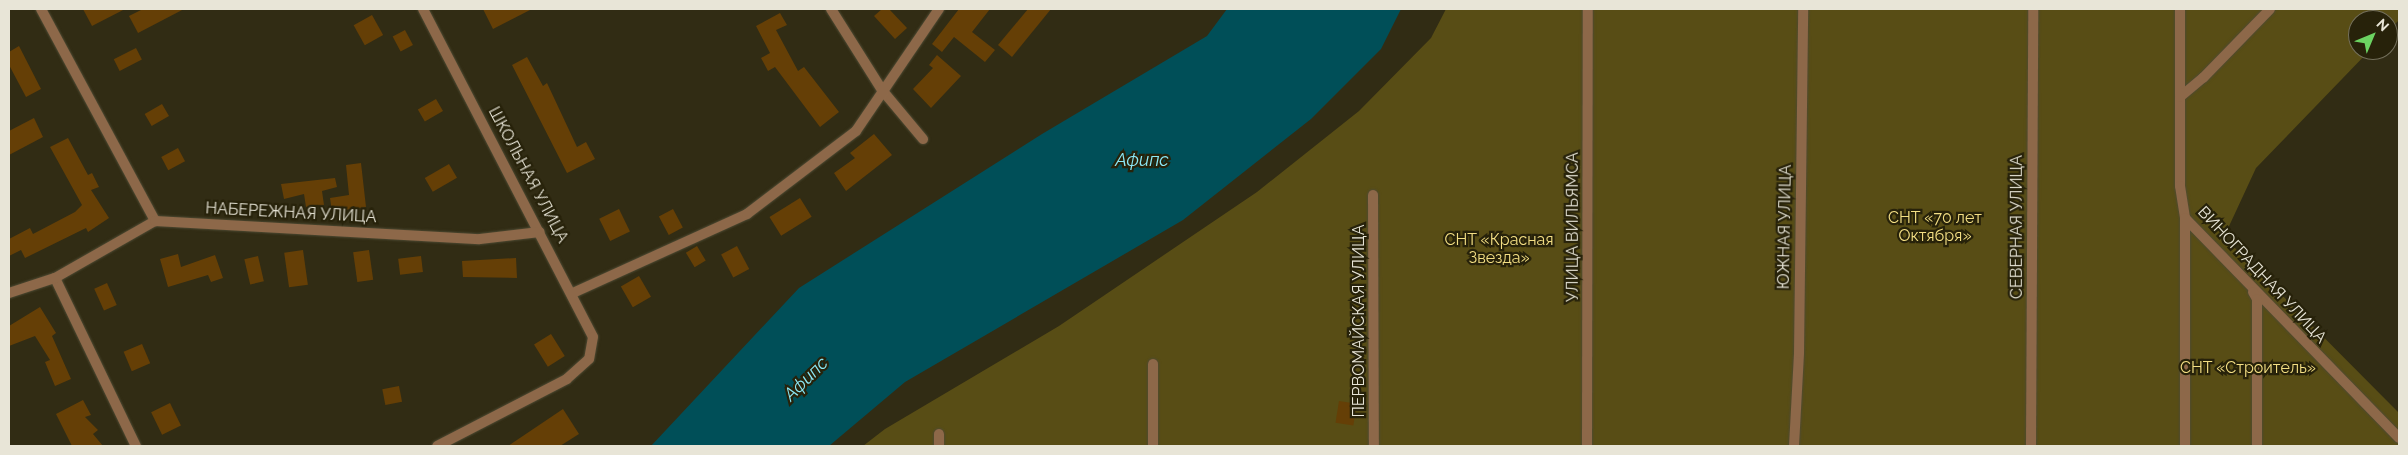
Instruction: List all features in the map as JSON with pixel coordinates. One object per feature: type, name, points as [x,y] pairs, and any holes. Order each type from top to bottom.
[{"type":"street","points":[[9,293],[55,278],[155,221],[41,9]]},
{"type":"street","name":"ШКОЛЬНАЯ УЛИЦА","points":[[423,9],[573,293],[593,337],[589,359],[567,379],[437,446]]},
{"type":"street","points":[[831,9],[882,90],[923,139]]},
{"type":"street","points":[[573,293],[747,214],[856,131],[882,90],[940,9]]},
{"type":"street","name":"УЛИЦА ВИЛЬЯМСА","points":[[1587,446],[1588,9]]},
{"type":"street","name":"ЮЖНАЯ УЛИЦА","points":[[1794,446],[1799,352],[1803,9]]},
{"type":"street","name":"СЕВЕРНАЯ УЛИЦА","points":[[2031,446],[2033,9]]},
{"type":"street","name":"ВИНОГРАДНАЯ УЛИЦА","points":[[2180,9],[2180,186],[2185,218],[2399,438]]},
{"type":"street","points":[[2180,97],[2203,78],[2270,9]]},
{"type":"street","name":"ПЕРВОМАЙСКАЯ УЛИЦА","points":[[1374,195],[1374,446]]},
{"type":"street","points":[[2185,218],[2185,446]]},
{"type":"street","name":"НАБЕРЕЖНАЯ УЛИЦА","points":[[155,221],[480,239],[540,232]]},
{"type":"street","points":[[55,278],[136,446]]},
{"type":"street","points":[[2249,285],[2257,299],[2257,446]]},
{"type":"street","points":[[1153,364],[1153,446]]},
{"type":"street","points":[[939,434],[939,446]]},
{"type":"green space","points":[[1446,9],[2399,9],[2398,21],[2398,10],[2348,10],[2348,60],[2360,60],[2256,168],[2224,237],[2399,413],[2399,446],[863,446],[885,429],[1059,326],[1257,192],[1359,111],[1431,38]]},
{"type":"water","name":"Афипс","points":[[1227,9],[1401,9],[1381,49],[1311,119],[1183,220],[905,382],[829,446],[651,446],[799,288],[1042,134],[1207,36]]},
{"type":"building","points":[[83,9],[125,9],[92,26]]},
{"type":"building","points":[[143,9],[184,9],[138,33],[129,16]]},
{"type":"building","points":[[483,9],[532,9],[493,29]]},
{"type":"building","points":[[882,9],[889,9],[907,28],[895,39],[874,16]]},
{"type":"building","points":[[959,9],[990,9],[972,32],[995,50],[985,62],[954,37],[942,52],[932,44]]},
{"type":"building","points":[[1028,9],[1051,9],[1012,57],[998,45]]},
{"type":"building","points":[[780,13],[787,25],[776,30],[798,71],[804,67],[839,112],[820,127],[775,67],[768,71],[761,58],[770,53],[756,26]]},
{"type":"building","points":[[372,15],[383,35],[365,45],[354,25]]},
{"type":"building","points":[[405,30],[413,45],[401,52],[393,37]]},
{"type":"building","points":[[19,46],[41,89],[26,97],[9,65],[9,52]]},
{"type":"building","points":[[136,48],[142,60],[120,71],[114,59]]},
{"type":"building","points":[[937,55],[961,76],[931,108],[913,89],[933,68],[929,65]]},
{"type":"building","points":[[527,57],[543,86],[547,83],[577,147],[586,142],[595,159],[567,173],[512,65]]},
{"type":"building","points":[[436,99],[443,111],[425,122],[418,110]]},
{"type":"building","points":[[162,104],[169,116],[152,126],[145,114]]},
{"type":"building","points":[[34,118],[43,137],[9,155],[9,131]]},
{"type":"building","points":[[874,134],[892,155],[846,191],[834,173],[855,158],[850,153]]},
{"type":"building","points":[[68,138],[88,175],[92,173],[99,187],[91,190],[109,218],[88,232],[86,228],[25,258],[21,250],[9,256],[9,239],[30,228],[33,234],[75,212],[82,205],[50,147]]},
{"type":"building","points":[[178,148],[185,161],[168,170],[161,157]]},
{"type":"building","points":[[361,163],[366,207],[332,212],[330,198],[349,195],[346,165]]},
{"type":"building","points":[[449,164],[457,178],[433,192],[425,178]]},
{"type":"building","points":[[335,178],[337,187],[322,191],[324,205],[306,207],[304,194],[284,199],[281,184]]},
{"type":"building","points":[[800,198],[812,217],[781,236],[769,217]]},
{"type":"building","points":[[619,209],[630,231],[610,241],[599,219]]},
{"type":"building","points":[[673,209],[683,228],[669,235],[659,217]]},
{"type":"building","points":[[697,246],[706,261],[695,267],[686,253]]},
{"type":"building","points":[[737,246],[749,269],[733,277],[721,254]]},
{"type":"building","points":[[303,250],[308,285],[289,287],[284,253]]},
{"type":"building","points":[[369,250],[373,280],[357,282],[353,252]]},
{"type":"building","points":[[178,254],[181,267],[215,255],[223,278],[211,282],[208,275],[168,287],[160,259]]},
{"type":"building","points":[[258,256],[264,281],[250,284],[244,259]]},
{"type":"building","points":[[421,256],[423,272],[400,275],[398,259]]},
{"type":"building","points":[[516,258],[517,278],[463,277],[462,261]]},
{"type":"building","points":[[639,276],[651,297],[633,307],[621,286]]},
{"type":"building","points":[[107,283],[117,305],[104,311],[94,289]]},
{"type":"building","points":[[40,307],[56,333],[52,336],[71,379],[55,386],[45,362],[50,360],[35,336],[9,346],[9,326]]},
{"type":"building","points":[[551,334],[565,356],[548,367],[534,345]]},
{"type":"building","points":[[142,344],[150,363],[132,371],[124,352]]},
{"type":"building","points":[[399,386],[402,402],[385,405],[382,389]]},
{"type":"building","points":[[83,400],[91,415],[85,417],[98,430],[93,434],[103,446],[72,446],[56,414]]},
{"type":"building","points":[[1339,401],[1357,404],[1353,426],[1336,423]]},
{"type":"building","points":[[170,403],[181,425],[162,435],[151,412]]},
{"type":"building","points":[[563,409],[579,434],[560,446],[508,446]]},
{"type":"park label","name":"СНТ «70 лет Октября»","points":[[1935,227]]},
{"type":"park label","name":"СНТ «Красная Звезда»","points":[[1499,249]]},
{"type":"park label","name":"СНТ «Строитель»","points":[[2248,368]]}]
